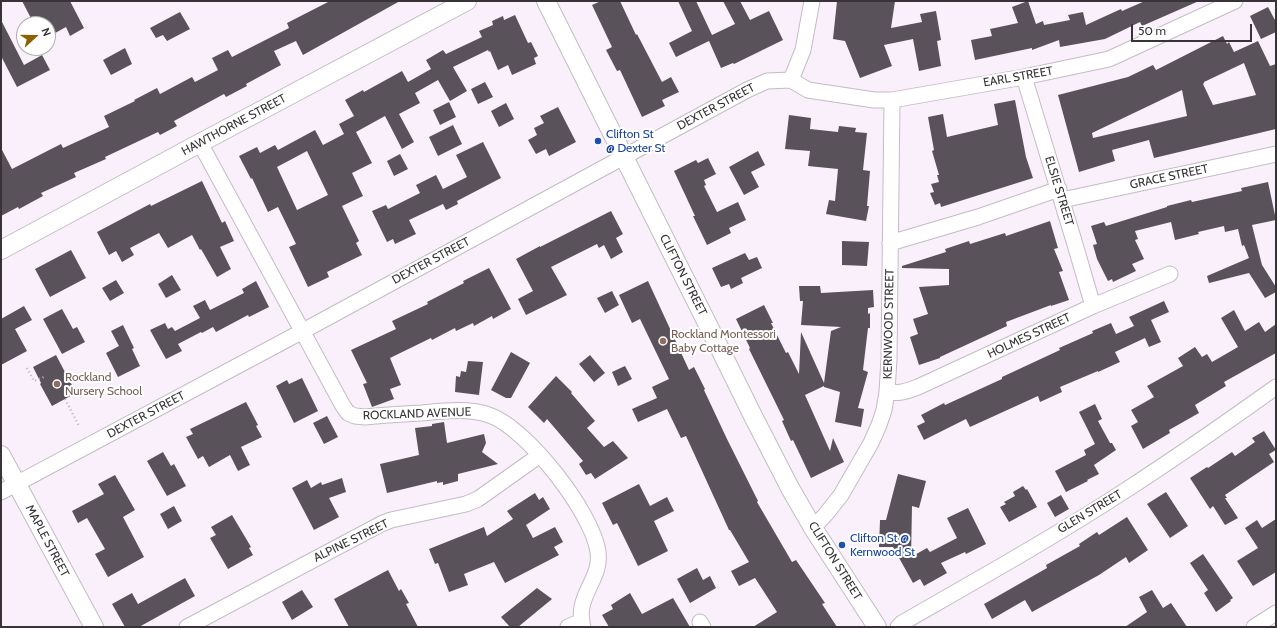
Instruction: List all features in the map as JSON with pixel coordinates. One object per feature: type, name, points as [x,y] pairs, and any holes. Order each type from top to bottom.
[{"type":"street","name":"HAWTHORNE STREET","points":[[1,250],[200,142],[467,1]]},
{"type":"street","name":"CLIFTON STREET","points":[[546,1],[790,488],[813,528],[877,627]]},
{"type":"street","points":[[791,80],[803,50],[812,1]]},
{"type":"street","name":"EARL STREET","points":[[791,80],[808,90],[868,99],[892,100],[1024,77],[1109,59],[1235,1]]},
{"type":"street","name":"ELSIE STREET","points":[[1024,77],[1093,306]]},
{"type":"street","name":"DEXTER STREET","points":[[9,488],[303,331],[747,90],[767,81],[791,80]]},
{"type":"street","name":"KERNWOOD STREET","points":[[813,528],[841,495],[871,444],[884,410],[887,392],[889,343],[892,100]]},
{"type":"street","name":"ROCKLAND AVENUE","points":[[200,142],[348,413],[355,416],[365,417],[457,411],[489,415],[505,423],[525,439],[563,483],[591,530],[596,543],[599,558],[598,566],[582,605],[578,625]]},
{"type":"street","name":"GRACE STREET","points":[[890,243],[1060,195],[1276,154]]},
{"type":"street","name":"HOLMES STREET","points":[[887,392],[904,392],[918,387],[1093,306],[1170,274]]},
{"type":"street","name":"GLEN STREET","points":[[898,627],[902,623],[1047,539],[1125,491],[1187,451],[1276,387]]},
{"type":"street","name":"MAPLE STREET","points":[[1,455],[9,488],[94,627]]},
{"type":"street","name":"ALPINE STREET","points":[[187,627],[380,524],[391,520],[466,504],[478,499],[540,455]]},
{"type":"street","points":[[1254,627],[1276,612]]},
{"type":"path","points":[[27,368],[34,382],[44,377]]},
{"type":"path","points":[[66,399],[79,426]]},
{"type":"building","points":[[22,1],[70,1],[84,28],[70,36],[66,27],[56,33],[56,16],[30,16]]},
{"type":"building","points":[[330,1],[400,1],[303,55],[296,41],[274,51],[281,65],[246,84],[247,86],[226,97],[224,94],[174,121],[177,126],[160,135],[158,132],[105,157],[106,159],[74,173],[76,177],[41,193],[43,196],[19,209],[18,207],[1,216],[1,148],[12,169],[61,144],[63,148],[109,127],[104,116],[135,101],[134,100],[157,88],[160,94],[192,77],[195,82],[218,70],[212,58],[228,50],[232,57],[289,28],[287,23]]},
{"type":"building","points":[[601,1],[620,1],[636,35],[637,34],[662,82],[671,77],[679,92],[662,100],[665,106],[642,117],[620,70],[617,71],[606,50],[612,47],[592,5]]},
{"type":"building","points":[[678,1],[696,1],[712,35],[735,24],[723,1],[740,1],[750,20],[769,11],[783,40],[734,64],[733,63],[721,68],[709,41],[676,57],[669,43],[692,31]]},
{"type":"building","points":[[837,1],[895,1],[891,28],[922,22],[920,14],[936,11],[941,40],[937,41],[941,66],[919,71],[913,39],[884,45],[892,66],[860,78],[845,41],[833,39]]},
{"type":"building","points":[[1028,1],[1036,24],[1043,21],[1044,25],[1070,20],[1068,15],[1083,12],[1086,25],[1121,9],[1122,11],[1145,1],[1199,1],[1142,26],[1140,22],[1105,39],[1060,47],[1059,40],[1032,50],[1032,48],[975,60],[971,40],[992,36],[990,29],[1018,23],[1012,7]]},
{"type":"building","points":[[1268,7],[1276,22],[1276,32],[1261,39],[1250,16]]},
{"type":"building","points":[[180,12],[190,29],[167,41],[163,35],[156,38],[150,28]]},
{"type":"building","points":[[515,15],[528,43],[531,42],[538,56],[534,58],[536,64],[512,75],[508,65],[498,70],[490,51],[489,52],[488,50],[453,67],[467,91],[450,101],[438,80],[415,93],[420,103],[399,114],[414,142],[402,149],[385,116],[356,132],[372,163],[352,173],[363,196],[342,206],[359,241],[356,243],[362,255],[327,272],[329,277],[308,287],[289,247],[296,244],[278,207],[268,212],[252,178],[251,179],[239,156],[257,147],[260,153],[275,145],[278,150],[315,130],[323,145],[344,134],[339,124],[354,116],[345,100],[363,90],[364,92],[402,71],[408,82],[431,69],[426,60],[443,50],[446,54],[482,37],[479,31],[493,25],[492,21],[503,16],[504,20]],"holes":[[[307,151],[328,195],[297,210],[277,167]]]},
{"type":"building","points":[[1,20],[16,49],[16,56],[19,56],[24,65],[43,56],[50,70],[17,87],[1,56]]},
{"type":"building","points":[[1223,36],[1227,44],[1229,42],[1234,52],[1258,41],[1270,66],[1276,64],[1276,129],[1154,158],[1149,140],[1112,150],[1115,161],[1079,172],[1058,95],[1128,77],[1153,65],[1156,70]],"holes":[[[1244,63],[1256,95],[1213,105],[1203,84],[1204,82]],[[1182,90],[1187,116],[1093,138],[1092,133]]]},
{"type":"building","points":[[125,48],[132,64],[111,75],[103,60]]},
{"type":"building","points":[[485,82],[493,97],[478,104],[471,89]]},
{"type":"building","points":[[1015,100],[1026,157],[1033,178],[941,207],[940,203],[935,205],[930,193],[934,192],[931,184],[939,182],[937,175],[939,175],[932,151],[934,150],[928,117],[943,114],[947,137],[998,125],[994,104]]},
{"type":"building","points":[[449,102],[456,117],[440,125],[433,110]]},
{"type":"building","points":[[506,103],[514,119],[499,127],[491,111]]},
{"type":"building","points":[[558,107],[576,142],[549,156],[546,149],[536,154],[528,140],[537,135],[534,128],[544,123],[540,116]]},
{"type":"building","points":[[789,115],[811,118],[810,129],[838,132],[839,126],[856,128],[855,132],[867,133],[863,170],[870,171],[867,206],[869,206],[866,221],[826,214],[829,200],[835,201],[838,169],[808,166],[810,151],[785,149]]},
{"type":"building","points":[[453,125],[462,144],[438,156],[429,137]]},
{"type":"building","points":[[483,142],[501,178],[457,201],[458,204],[446,210],[443,204],[409,220],[416,234],[395,244],[393,239],[387,242],[372,211],[386,205],[388,209],[420,193],[416,185],[436,175],[443,189],[467,177],[456,155]]},
{"type":"building","points":[[758,151],[765,165],[751,172],[759,187],[744,195],[729,167]]},
{"type":"building","points":[[400,154],[408,169],[394,176],[387,161]]},
{"type":"building","points":[[708,158],[716,174],[704,180],[706,185],[704,186],[717,212],[738,202],[746,220],[729,228],[731,233],[707,245],[674,171],[696,160],[698,163]]},
{"type":"building","points":[[202,181],[222,223],[225,221],[234,241],[220,247],[231,269],[217,277],[192,235],[168,248],[159,233],[130,248],[134,255],[122,262],[116,251],[109,255],[97,232],[150,204],[151,206]]},
{"type":"building","points":[[1268,182],[1276,220],[1252,225],[1262,265],[1276,287],[1276,292],[1265,298],[1249,273],[1209,283],[1207,276],[1249,258],[1244,245],[1242,246],[1238,229],[1225,232],[1224,226],[1198,232],[1199,234],[1175,240],[1171,222],[1135,231],[1138,239],[1135,240],[1144,259],[1132,264],[1136,271],[1113,282],[1112,279],[1108,281],[1097,259],[1093,245],[1097,244],[1091,226],[1104,222],[1106,226],[1167,206],[1242,191],[1241,188]]},
{"type":"building","points":[[611,211],[623,234],[616,238],[623,252],[611,259],[604,245],[599,248],[597,244],[551,267],[567,295],[526,315],[518,299],[533,291],[516,259]]},
{"type":"building","points":[[1050,221],[1058,248],[1054,249],[1063,271],[1059,272],[1069,300],[1051,305],[1006,322],[1007,326],[940,358],[919,365],[910,337],[918,334],[913,319],[928,314],[919,287],[949,285],[949,269],[902,268],[902,266],[946,252],[945,249],[969,241],[970,244],[1005,233],[1006,236]]},
{"type":"building","points":[[842,241],[869,242],[867,266],[842,265]]},
{"type":"building","points":[[71,250],[86,278],[50,297],[35,269]]},
{"type":"building","points":[[745,253],[749,260],[757,257],[762,268],[741,278],[743,283],[731,289],[729,284],[721,287],[712,268]]},
{"type":"building","points":[[489,268],[511,309],[493,319],[492,316],[474,326],[473,323],[456,331],[455,328],[432,340],[431,338],[390,358],[401,385],[390,389],[394,399],[372,407],[363,384],[367,383],[351,350],[396,329],[392,321],[428,304],[427,302]]},
{"type":"building","points":[[172,275],[181,290],[166,298],[158,284]]},
{"type":"building","points":[[116,280],[124,293],[110,301],[102,288]]},
{"type":"building","points":[[256,281],[269,307],[249,317],[248,315],[216,332],[213,327],[202,333],[201,332],[178,344],[182,351],[166,359],[150,330],[165,323],[168,329],[172,327],[175,331],[200,318],[193,306],[205,300],[210,310],[244,293],[242,289]]},
{"type":"building","points":[[648,281],[689,370],[694,367],[705,389],[704,390],[727,439],[758,501],[757,502],[792,562],[796,560],[825,603],[822,604],[837,627],[753,627],[777,612],[755,578],[739,586],[731,571],[749,562],[729,530],[686,436],[681,438],[667,409],[638,422],[632,409],[657,398],[652,387],[669,379],[640,319],[632,323],[619,295]]},
{"type":"building","points":[[799,286],[820,286],[821,293],[873,290],[874,307],[868,308],[868,314],[870,313],[870,328],[868,328],[863,370],[868,372],[858,408],[864,409],[861,427],[835,422],[840,392],[824,386],[805,395],[830,451],[833,438],[844,462],[811,478],[793,440],[791,441],[782,421],[784,420],[736,319],[764,305],[786,353],[788,352],[799,374],[801,332],[824,383],[831,331],[841,327],[801,325],[803,301],[800,301]]},
{"type":"building","points":[[612,291],[619,305],[605,313],[597,298]]},
{"type":"building","points":[[1164,301],[1169,312],[1151,320],[1161,342],[1149,347],[1145,338],[1115,352],[1120,362],[1060,387],[1062,392],[1040,402],[1038,396],[970,427],[966,419],[924,440],[917,426],[925,422],[921,415],[944,403],[945,405],[1002,379],[1002,377],[1060,350],[1059,348],[1093,333],[1092,331],[1111,323],[1116,334],[1134,326],[1129,317]]},
{"type":"building","points":[[24,306],[32,320],[15,329],[27,351],[1,365],[1,319]]},
{"type":"building","points":[[62,309],[73,329],[77,327],[85,342],[62,354],[43,319]]},
{"type":"building","points":[[1234,310],[1245,331],[1259,322],[1265,332],[1276,324],[1276,353],[1224,382],[1226,386],[1195,405],[1199,413],[1169,430],[1170,433],[1143,449],[1131,426],[1138,422],[1131,410],[1154,397],[1147,386],[1183,366],[1178,358],[1195,347],[1202,357],[1207,354],[1212,362],[1238,347],[1221,318]]},
{"type":"building","points":[[123,325],[134,348],[132,349],[140,366],[118,377],[106,353],[119,346],[111,331]]},
{"type":"building","points":[[511,352],[530,363],[511,398],[506,398],[491,390]]},
{"type":"building","points":[[56,355],[76,393],[52,406],[33,367]]},
{"type":"building","points":[[590,355],[605,373],[594,382],[579,364]]},
{"type":"building","points":[[468,361],[483,362],[479,395],[455,392],[456,376],[460,377],[461,371],[466,372]]},
{"type":"building","points":[[625,366],[632,379],[618,386],[612,372]]},
{"type":"building","points":[[556,376],[572,392],[571,393],[595,421],[587,428],[604,447],[613,441],[628,458],[595,479],[591,473],[586,475],[579,464],[583,461],[547,419],[544,423],[528,407]]},
{"type":"building","points":[[302,378],[318,411],[294,423],[276,386],[287,380],[289,384]]},
{"type":"building","points":[[246,402],[258,425],[256,426],[262,437],[241,447],[250,465],[238,471],[230,455],[209,467],[203,456],[198,459],[186,437],[193,434],[190,429]]},
{"type":"building","points":[[1095,404],[1102,419],[1098,421],[1110,443],[1112,443],[1116,450],[1094,465],[1099,474],[1066,492],[1055,471],[1086,455],[1084,450],[1095,444],[1079,412]]},
{"type":"building","points":[[327,416],[338,437],[324,444],[313,423]]},
{"type":"building","points":[[444,422],[447,443],[484,434],[486,443],[482,452],[498,464],[458,474],[458,481],[443,485],[443,482],[437,483],[437,481],[387,493],[380,464],[419,455],[415,428],[432,426],[432,424]]},
{"type":"building","points":[[1264,431],[1276,450],[1269,454],[1274,462],[1225,495],[1227,498],[1225,498],[1238,518],[1225,525],[1213,506],[1210,509],[1190,478],[1232,452],[1235,456],[1255,442],[1252,438]]},
{"type":"building","points":[[163,452],[171,466],[174,464],[186,486],[167,496],[147,461]]},
{"type":"building","points":[[898,474],[926,481],[919,508],[912,506],[911,557],[927,548],[930,552],[957,538],[947,518],[968,508],[986,544],[966,554],[965,552],[941,563],[947,573],[924,586],[920,579],[913,583],[893,547],[879,547],[880,520],[886,520]]},
{"type":"building","points":[[115,475],[135,510],[123,517],[144,557],[108,577],[95,554],[105,549],[87,518],[78,523],[72,511],[104,494],[98,484]]},
{"type":"building","points":[[342,478],[346,492],[329,498],[339,517],[314,530],[292,488],[307,480],[311,488],[321,482],[322,485]]},
{"type":"building","points":[[639,484],[650,506],[667,497],[674,511],[654,521],[668,551],[638,566],[617,523],[613,525],[602,503]]},
{"type":"building","points":[[1023,486],[1026,490],[1027,489],[1037,507],[1009,522],[1000,507],[1006,504],[1004,502],[1015,496],[1013,492]]},
{"type":"building","points":[[1166,492],[1188,526],[1170,538],[1147,504]]},
{"type":"building","points":[[535,493],[539,500],[543,497],[550,509],[526,525],[533,538],[555,527],[563,542],[554,547],[559,555],[505,583],[494,562],[464,574],[468,585],[449,592],[438,563],[435,564],[429,549],[484,527],[487,536],[513,519],[507,511]]},
{"type":"building","points":[[1061,495],[1069,509],[1055,517],[1047,503]]},
{"type":"building","points":[[174,506],[182,521],[168,529],[160,514]]},
{"type":"building","points":[[232,515],[251,547],[249,548],[253,555],[228,569],[210,538],[216,535],[211,527]]},
{"type":"building","points":[[1127,517],[1148,550],[1129,563],[1126,557],[1099,575],[1032,612],[1025,600],[992,619],[984,604],[1047,568],[1046,565],[1080,546],[1079,544],[1097,532],[1099,535]]},
{"type":"building","points":[[1276,519],[1276,572],[1253,586],[1237,561],[1258,548],[1245,528],[1257,520],[1262,528]]},
{"type":"building","points":[[1203,554],[1233,598],[1216,612],[1204,593],[1208,590],[1190,563]]},
{"type":"building","points":[[697,568],[703,580],[710,576],[716,588],[690,603],[677,579]]},
{"type":"building","points":[[388,570],[399,591],[401,589],[409,603],[406,604],[418,627],[349,627],[334,599]]},
{"type":"building","points":[[185,578],[195,596],[139,627],[125,627],[112,604],[132,593],[138,604]]},
{"type":"building","points":[[537,588],[552,599],[518,627],[510,627],[501,617]]},
{"type":"building","points":[[302,590],[313,607],[292,620],[282,602]]},
{"type":"building","points":[[1152,590],[1163,608],[1171,603],[1187,627],[1125,627],[1147,612],[1139,597]]},
{"type":"building","points":[[630,593],[642,614],[673,598],[690,627],[609,627],[602,615],[613,609],[611,605]]},
{"type":"place","name":"Clifton St @ Dexter St","points":[[598,141]]},
{"type":"place","name":"Rockland Montessori Baby Cottage","points":[[663,341]]},
{"type":"place","name":"Rockland Nursery School","points":[[57,384]]},
{"type":"place","name":"Clifton St @ Kernwood St","points":[[842,545]]}]
